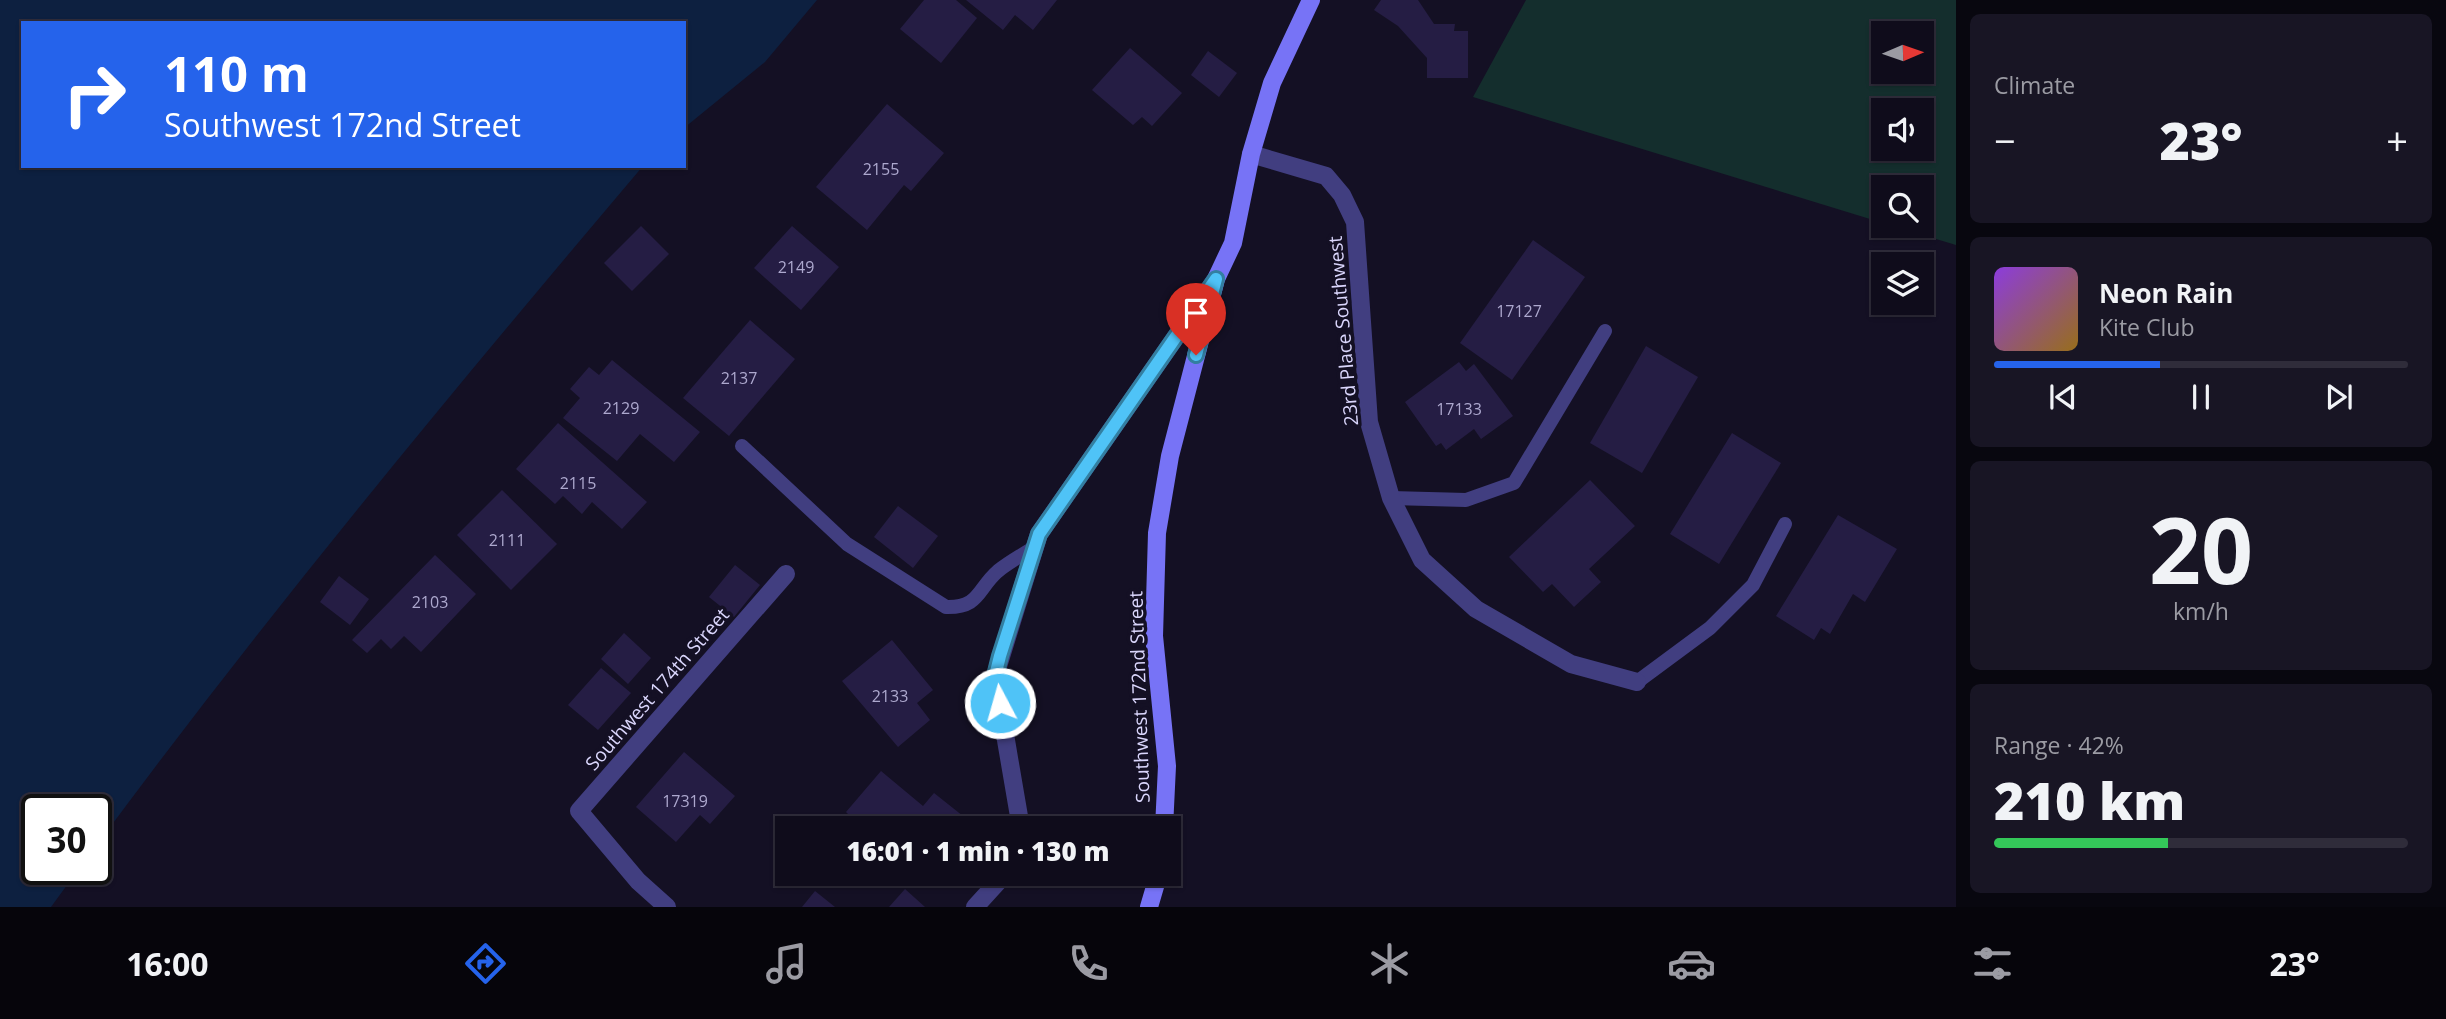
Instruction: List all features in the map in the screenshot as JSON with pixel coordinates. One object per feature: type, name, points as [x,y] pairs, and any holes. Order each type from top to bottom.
[{"type":"street","name":"Southwest 172nd Street","points":[[1165,816],[1167,766],[1154,636],[1157,533],[1170,456],[1216,279],[1233,243],[1251,154],[1272,83],[1311,0]]},
{"type":"street","name":"23rd Place Southwest","points":[[1251,154],[1326,176],[1342,195],[1354,222],[1369,422],[1391,498],[1422,560],[1475,609],[1572,664],[1637,682]]},
{"type":"street","points":[[1020,816],[995,676],[1039,534],[1216,279]]},
{"type":"street","name":"Southwest 174th Street","points":[[667,907],[638,881],[579,811],[786,574]]},
{"type":"street","points":[[975,907],[994,886]]},
{"type":"street","points":[[1149,907],[1155,886]]},
{"type":"lane","points":[[1391,498],[1466,500],[1514,483],[1605,331]]},
{"type":"lane","points":[[742,446],[847,544],[946,607],[959,607],[973,602],[997,572],[1036,546]]},
{"type":"lane","points":[[1637,682],[1710,628],[1753,585],[1785,524]]},
{"type":"green space","points":[[1526,0],[1956,0],[1956,245],[1933,238],[1934,175],[1871,175],[1871,219],[1473,97]]},
{"type":"water","points":[[0,0],[817,0],[765,62],[686,126],[686,21],[21,21],[21,168],[641,168],[364,502],[228,672],[112,825],[112,794],[21,794],[21,885],[67,885],[51,907],[0,907]]},
{"type":"building","points":[[924,0],[956,0],[977,18],[941,63],[900,29]]},
{"type":"building","points":[[966,0],[1057,0],[1033,30],[1015,15],[1003,30]]},
{"type":"building","points":[[1381,0],[1418,0],[1434,24],[1455,24],[1454,31],[1468,31],[1468,78],[1427,78],[1427,58],[1398,26],[1374,10]]},
{"type":"building","points":[[1130,48],[1182,93],[1152,126],[1142,117],[1133,125],[1092,90]]},
{"type":"building","points":[[1208,51],[1237,73],[1219,97],[1191,75]]},
{"type":"building","points":[[887,104],[944,153],[911,191],[904,185],[867,230],[816,187]]},
{"type":"building","points":[[641,226],[669,254],[632,291],[604,263]]},
{"type":"building","points":[[792,226],[839,267],[801,310],[754,268]]},
{"type":"building","points":[[1533,240],[1585,277],[1512,380],[1460,343]]},
{"type":"building","points":[[750,320],[795,359],[729,436],[683,398]]},
{"type":"building","points":[[1646,346],[1698,377],[1642,473],[1590,443]]},
{"type":"building","points":[[612,360],[700,432],[674,462],[640,434],[617,461],[563,418],[580,398],[570,389],[589,367],[599,375]]},
{"type":"building","points":[[1459,362],[1466,371],[1474,364],[1513,416],[1481,439],[1474,429],[1446,450],[1441,443],[1436,446],[1405,402]]},
{"type":"building","points":[[558,423],[647,502],[622,529],[592,502],[582,514],[563,496],[555,504],[516,469]]},
{"type":"building","points":[[1732,433],[1781,463],[1719,564],[1670,534]]},
{"type":"building","points":[[1590,480],[1635,526],[1589,569],[1601,582],[1574,607],[1552,584],[1543,592],[1509,557]]},
{"type":"building","points":[[502,490],[557,544],[511,590],[457,535]]},
{"type":"building","points":[[898,506],[938,536],[913,568],[874,537]]},
{"type":"building","points":[[1838,515],[1897,549],[1865,602],[1853,594],[1830,634],[1821,628],[1814,640],[1776,616]]},
{"type":"building","points":[[435,555],[476,594],[421,652],[404,636],[391,649],[381,639],[367,653],[352,640]]},
{"type":"building","points":[[735,565],[760,585],[734,617],[709,597]]},
{"type":"building","points":[[339,576],[369,599],[350,625],[320,602]]},
{"type":"building","points":[[624,633],[651,658],[628,684],[601,659]]},
{"type":"building","points":[[892,640],[933,690],[917,703],[930,720],[898,747],[842,681]]},
{"type":"building","points":[[601,668],[631,693],[598,730],[568,705]]},
{"type":"building","points":[[684,752],[735,796],[710,824],[700,815],[676,842],[636,807]]},
{"type":"building","points":[[881,771],[923,806],[934,793],[963,816],[850,816],[846,812]]},
{"type":"building","points":[[905,889],[925,907],[889,907]]},
{"type":"building","points":[[815,891],[835,907],[802,907]]},
{"type":"route","points":[[1000,703],[995,676],[1039,534],[1216,279],[1196,355]]}]
